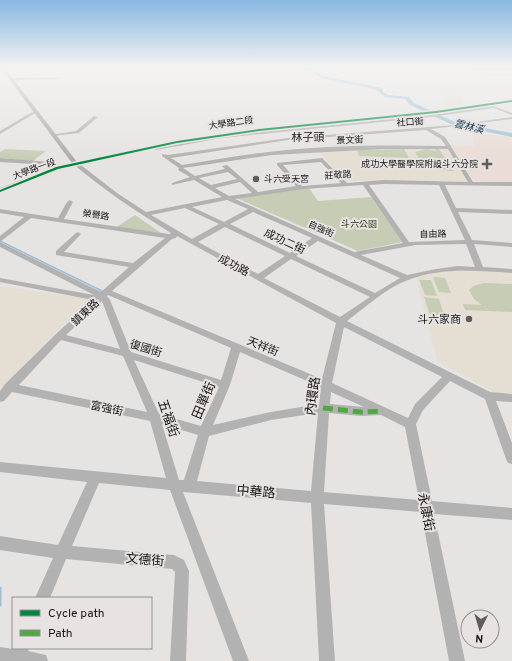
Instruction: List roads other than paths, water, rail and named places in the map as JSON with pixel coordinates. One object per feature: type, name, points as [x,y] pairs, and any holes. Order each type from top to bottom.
[{"type":"main road","name":"成功路","points":[[25,98],[74,162]]},
{"type":"main road","name":"大學路二段","points":[[370,117],[407,117],[489,105],[512,100]]},
{"type":"main road","name":"大學路二段","points":[[74,162],[154,144],[233,132],[370,117],[432,113]]},
{"type":"main road","name":"大學路二段","points":[[74,162],[155,148],[233,132]]},
{"type":"main road","name":"大學路一段","points":[[0,186],[74,162]]},
{"type":"main road","name":"大學路一段","points":[[0,191],[55,167]]},
{"type":"street","points":[[489,105],[512,114]]},
{"type":"street","points":[[0,133],[35,112]]},
{"type":"street","points":[[53,135],[77,132],[96,117]]},
{"type":"street","points":[[407,117],[443,138],[472,184]]},
{"type":"street","name":"大學路二段","points":[[155,148],[252,134],[407,117]]},
{"type":"street","name":"社口街","points":[[167,157],[262,142],[469,125],[512,118]]},
{"type":"street","points":[[361,123],[388,146]]},
{"type":"street","points":[[252,134],[272,153]]},
{"type":"street","name":"景文街","points":[[180,168],[272,153],[388,146],[450,148]]},
{"type":"street","name":"自強街","points":[[155,148],[194,178],[228,198],[406,278]]},
{"type":"street","points":[[0,160],[50,164],[55,167]]},
{"type":"street","points":[[300,187],[279,164],[322,160],[345,184]]},
{"type":"street","name":"成功路","points":[[74,162],[172,234],[190,241],[258,278],[489,396],[512,398]]},
{"type":"street","points":[[221,163],[256,194]]},
{"type":"street","points":[[202,167],[209,174]]},
{"type":"street","points":[[174,184],[228,170]]},
{"type":"street","points":[[210,187],[240,180]]},
{"type":"street","points":[[365,183],[407,244]]},
{"type":"street","name":"莊敬路","points":[[144,214],[228,198],[300,187],[365,183],[509,184]]},
{"type":"street","points":[[441,183],[480,269]]},
{"type":"street","points":[[509,184],[512,192]]},
{"type":"street","points":[[60,220],[70,202]]},
{"type":"street","name":"成功二街","points":[[186,206],[223,225],[375,296]]},
{"type":"street","points":[[190,241],[253,209]]},
{"type":"street","points":[[453,210],[512,212]]},
{"type":"street","name":"榮譽路","points":[[0,211],[172,234]]},
{"type":"street","points":[[30,215],[1,241],[105,294]]},
{"type":"street","points":[[78,234],[68,242],[59,253],[135,266]]},
{"type":"street","name":"鎮東路","points":[[0,398],[59,336],[172,234]]},
{"type":"street","points":[[258,278],[317,238]]},
{"type":"street","name":"自由路","points":[[354,254],[407,244],[434,242],[469,242],[512,245]]},
{"type":"street","points":[[341,321],[390,286],[406,278],[436,271],[458,268],[512,270]]},
{"type":"street","points":[[0,280],[92,298],[105,294]]},
{"type":"street","name":"天祥街","points":[[105,294],[156,312],[236,348],[326,385],[410,424]]},
{"type":"street","name":"五福街","points":[[105,294],[106,300],[130,356],[160,418],[241,661]]},
{"type":"street","name":"內環路","points":[[327,661],[317,497],[326,385],[341,321]]},
{"type":"street","name":"復國街","points":[[59,336],[225,385]]},
{"type":"street","name":"田單街","points":[[182,485],[225,385],[236,348]]},
{"type":"street","points":[[410,424],[419,407],[449,376]]},
{"type":"street","name":"富強街","points":[[9,387],[160,418],[204,432]]},
{"type":"street","points":[[489,396],[512,459]]},
{"type":"street","points":[[204,432],[271,416],[324,408],[361,412],[383,411]]},
{"type":"street","name":"永康街","points":[[410,424],[457,661]]},
{"type":"street","name":"中華路","points":[[0,467],[182,485],[512,514]]},
{"type":"street","points":[[42,597],[96,477]]},
{"type":"street","points":[[0,543],[62,552]]},
{"type":"street","name":"文德街","points":[[62,552],[174,562],[179,565],[182,571],[178,661]]},
{"type":"street","points":[[0,655],[18,656],[40,661]]},
{"type":"waterway","name":"雲林溪","points":[[405,98],[412,104],[455,124],[512,135]]},
{"type":"waterway","points":[[0,241],[98,289]]},
{"type":"waterway","points":[[98,289],[103,292]]},
{"type":"waterway","points":[[0,588],[0,605]]},
{"type":"place","name":"成功大學醫學院附設斗六分院","points":[[487,164]]},
{"type":"place","name":"斗六受天宮","points":[[256,179]]},
{"type":"place","name":"斗六家商","points":[[469,319]]},
{"type":"district","name":"林子頭","points":[[308,137]]},
{"type":"park label","name":"斗六公園","points":[[359,224]]}]
